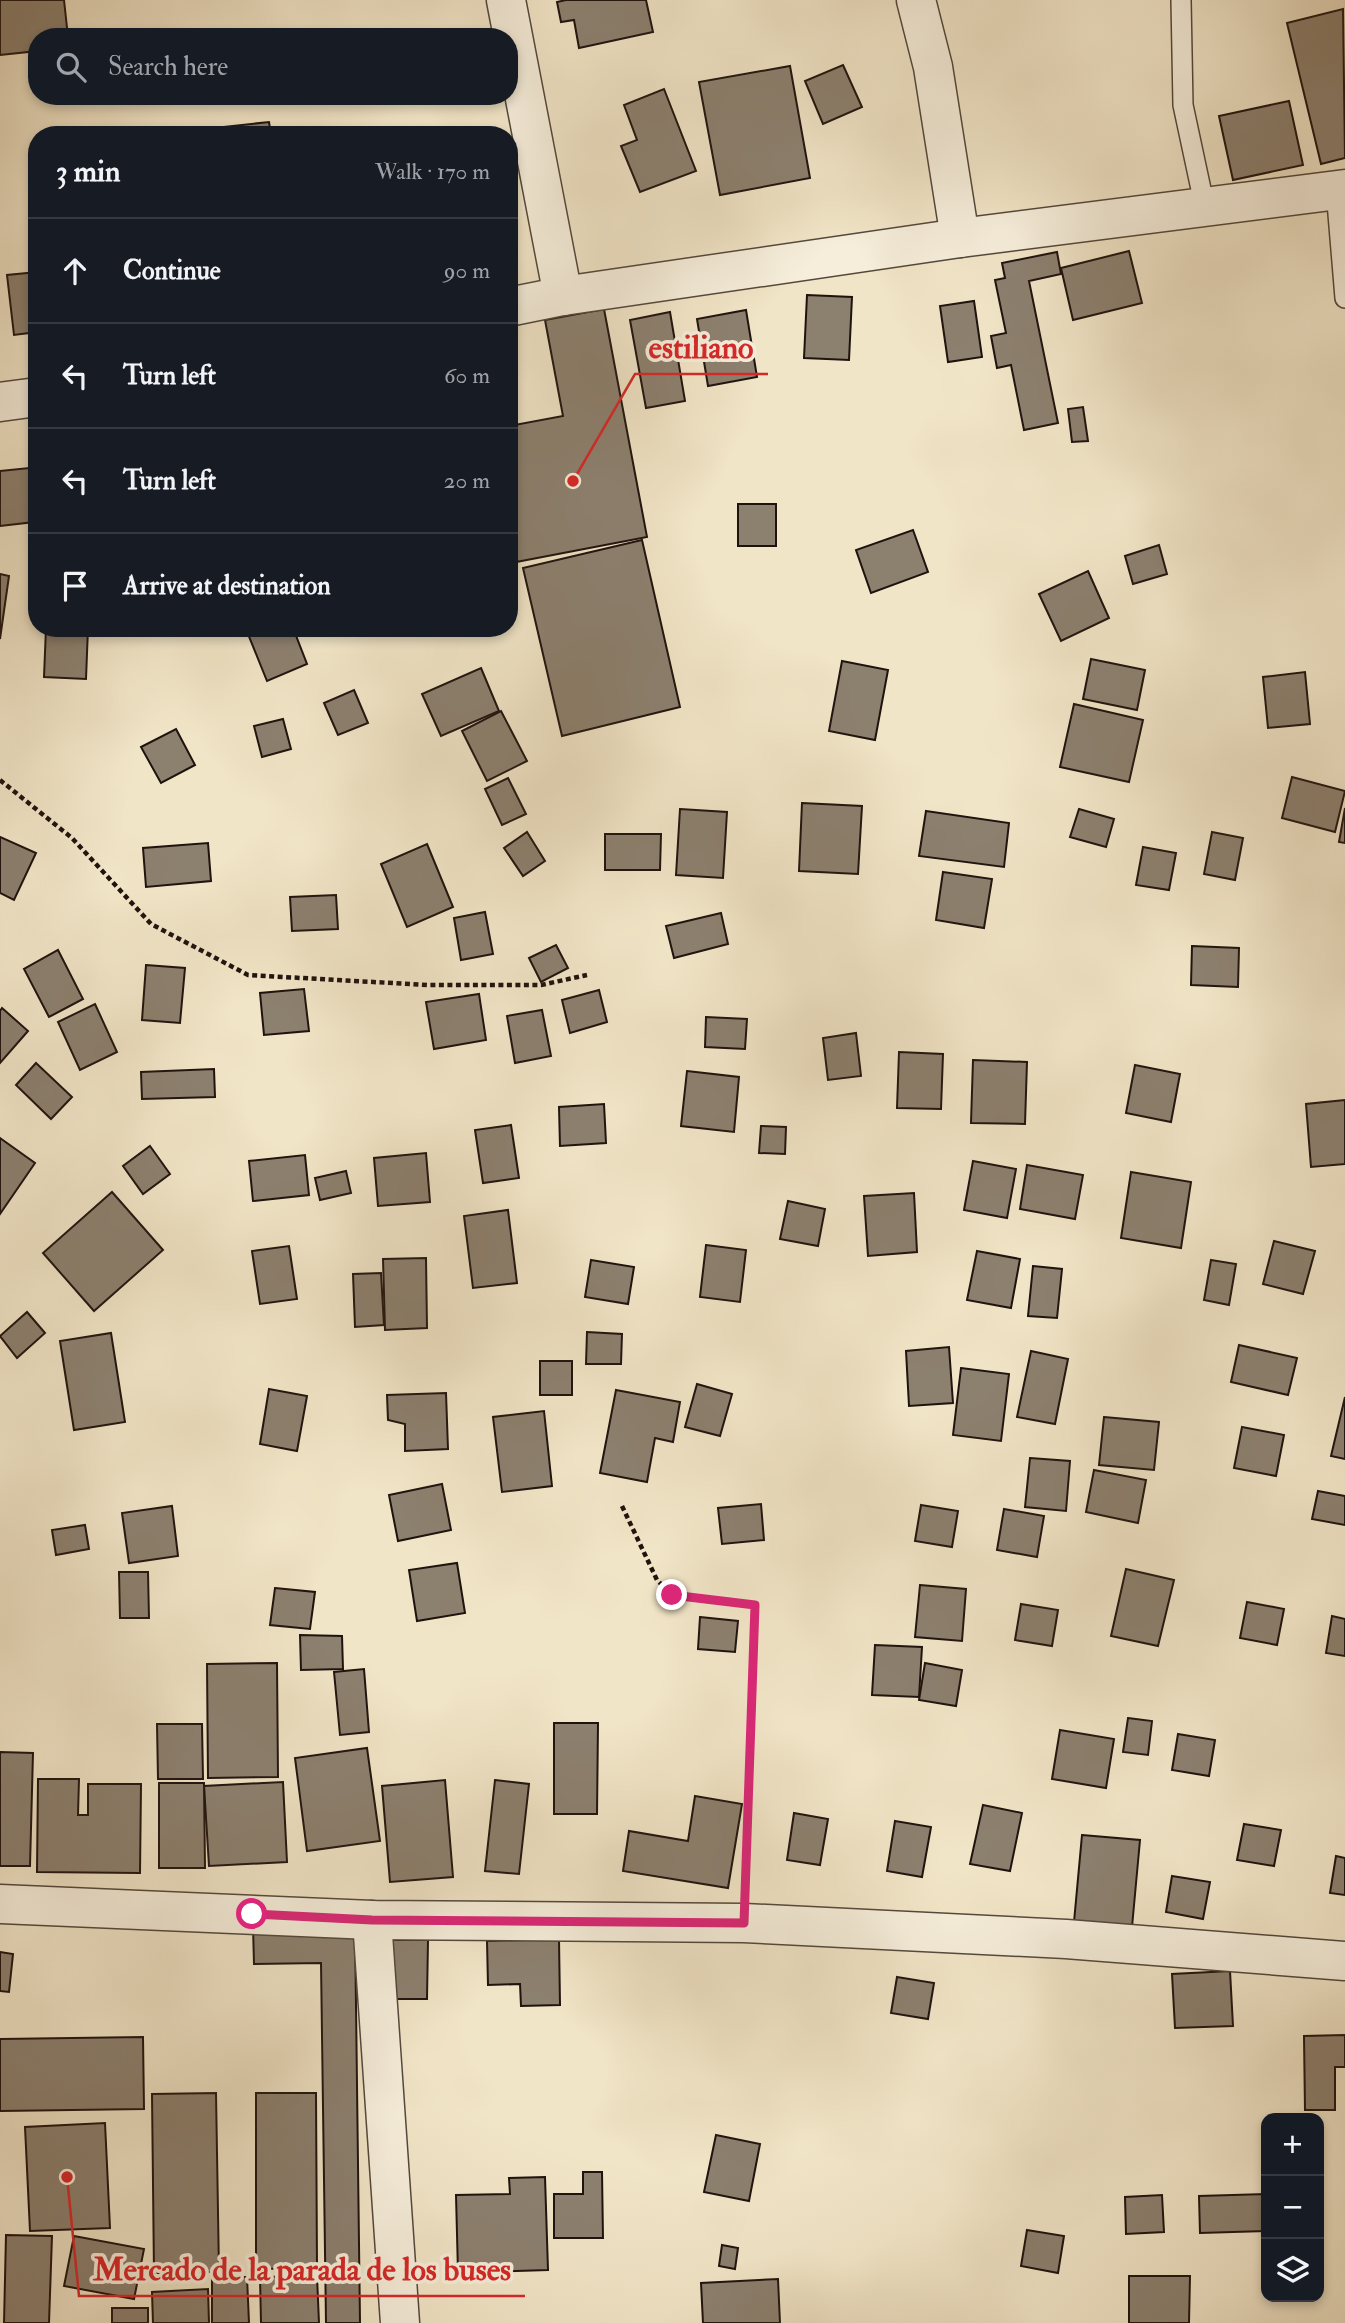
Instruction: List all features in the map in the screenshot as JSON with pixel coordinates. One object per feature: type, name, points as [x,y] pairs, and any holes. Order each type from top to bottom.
[{"type":"street","points":[[506,0],[511,28]]},
{"type":"street","points":[[916,0],[933,68],[960,238]]},
{"type":"street","points":[[518,62],[563,296]]},
{"type":"street","points":[[518,305],[563,296],[960,238],[1340,190]]},
{"type":"street","points":[[0,402],[28,398]]},
{"type":"street","points":[[0,1904],[372,1920],[744,1923],[1066,1938],[1345,1961]]},
{"type":"street","points":[[372,1920],[400,2323]]},
{"type":"lane","points":[[1181,0],[1183,104],[1205,208]]},
{"type":"lane","points":[[1340,190],[1345,298]]},
{"type":"path","points":[[0,780],[72,838],[151,924],[248,975],[427,985],[541,985],[587,975]]},
{"type":"path","points":[[622,1506],[657,1580],[672,1595],[755,1605],[744,1923]]},
{"type":"building","points":[[0,0],[64,0],[67,28],[28,28],[28,52],[0,55]]},
{"type":"building","points":[[646,0],[653,32],[579,48],[574,20],[561,22],[557,2]]},
{"type":"building","points":[[1343,9],[1345,158],[1321,164],[1287,23]]},
{"type":"building","points":[[843,65],[862,107],[823,124],[805,81]]},
{"type":"building","points":[[790,66],[810,178],[720,195],[699,82]]},
{"type":"building","points":[[664,89],[696,171],[640,192],[621,146],[637,140],[624,105]]},
{"type":"building","points":[[1289,101],[1303,165],[1233,180],[1219,116]]},
{"type":"building","points":[[269,122],[270,126],[232,126]]},
{"type":"building","points":[[1129,251],[1142,303],[1073,320],[1061,268]]},
{"type":"building","points":[[1057,252],[1061,274],[1029,281],[1058,423],[1024,430],[1011,365],[997,368],[991,336],[1006,333],[995,280],[1005,278],[1002,263]]},
{"type":"building","points":[[28,273],[28,333],[14,335],[7,275]]},
{"type":"building","points":[[807,295],[852,297],[849,360],[804,358]]},
{"type":"building","points":[[974,301],[982,357],[948,362],[940,306]]},
{"type":"building","points":[[604,309],[647,537],[518,562],[518,424],[563,416],[545,320]]},
{"type":"building","points":[[746,310],[757,377],[708,386],[697,319]]},
{"type":"building","points":[[670,312],[685,401],[646,408],[630,320]]},
{"type":"building","points":[[1083,407],[1088,441],[1072,442],[1068,409]]},
{"type":"building","points":[[28,468],[28,523],[0,526],[0,471]]},
{"type":"building","points":[[738,504],[776,504],[776,546],[738,546]]},
{"type":"building","points":[[913,530],[928,572],[871,593],[856,550]]},
{"type":"building","points":[[642,540],[680,707],[562,736],[523,568]]},
{"type":"building","points":[[1159,545],[1167,574],[1133,584],[1125,556]]},
{"type":"building","points":[[1088,571],[1109,618],[1061,641],[1039,594]]},
{"type":"building","points":[[0,574],[9,576],[0,639]]},
{"type":"building","points":[[46,637],[88,637],[86,679],[44,677]]},
{"type":"building","points":[[249,637],[296,637],[307,664],[267,681]]},
{"type":"building","points":[[1091,659],[1145,670],[1137,710],[1083,699]]},
{"type":"building","points":[[842,661],[888,670],[875,740],[829,731]]},
{"type":"building","points":[[481,668],[499,711],[441,736],[422,694]]},
{"type":"building","points":[[1305,672],[1310,724],[1268,728],[1263,677]]},
{"type":"building","points":[[354,690],[368,723],[338,735],[324,703]]},
{"type":"building","points":[[1074,704],[1143,720],[1129,782],[1060,767]]},
{"type":"building","points":[[501,711],[527,761],[487,781],[462,731]]},
{"type":"building","points":[[283,719],[291,749],[262,757],[254,726]]},
{"type":"building","points":[[176,729],[195,765],[161,783],[141,747]]},
{"type":"building","points":[[1292,777],[1345,791],[1335,832],[1282,818]]},
{"type":"building","points":[[508,778],[526,814],[502,825],[485,789]]},
{"type":"building","points":[[802,803],[862,806],[858,874],[799,871]]},
{"type":"building","points":[[1345,808],[1345,843],[1339,842]]},
{"type":"building","points":[[680,809],[727,812],[723,878],[676,875]]},
{"type":"building","points":[[1079,809],[1114,819],[1106,847],[1070,837]]},
{"type":"building","points":[[926,811],[1009,823],[1004,867],[919,856]]},
{"type":"building","points":[[527,832],[545,861],[523,876],[504,848]]},
{"type":"building","points":[[1212,832],[1243,838],[1235,880],[1204,874]]},
{"type":"building","points":[[605,834],[661,834],[660,870],[605,870]]},
{"type":"building","points":[[0,837],[36,853],[14,900],[0,893]]},
{"type":"building","points":[[208,843],[211,881],[146,887],[143,848]]},
{"type":"building","points":[[427,844],[453,907],[407,927],[381,864]]},
{"type":"building","points":[[1143,847],[1176,853],[1169,890],[1136,885]]},
{"type":"building","points":[[943,872],[992,879],[984,928],[936,920]]},
{"type":"building","points":[[336,895],[338,929],[292,931],[290,897]]},
{"type":"building","points":[[485,912],[493,954],[461,960],[454,918]]},
{"type":"building","points":[[721,913],[728,944],[674,958],[666,926]]},
{"type":"building","points":[[556,945],[568,968],[541,982],[529,958]]},
{"type":"building","points":[[1192,946],[1239,948],[1238,987],[1191,985]]},
{"type":"building","points":[[58,950],[83,999],[49,1017],[24,969]]},
{"type":"building","points":[[146,965],[185,968],[180,1023],[142,1020]]},
{"type":"building","points":[[304,989],[309,1031],[264,1035],[260,993]]},
{"type":"building","points":[[599,990],[607,1022],[570,1033],[562,1000]]},
{"type":"building","points":[[479,994],[486,1040],[434,1049],[426,1002]]},
{"type":"building","points":[[95,1004],[117,1052],[80,1070],[58,1022]]},
{"type":"building","points":[[2,1008],[28,1031],[0,1063],[0,1011]]},
{"type":"building","points":[[542,1010],[551,1056],[515,1063],[507,1016]]},
{"type":"building","points":[[706,1017],[747,1019],[745,1049],[705,1047]]},
{"type":"building","points":[[856,1033],[861,1076],[828,1080],[823,1038]]},
{"type":"building","points":[[899,1052],[943,1054],[941,1109],[897,1108]]},
{"type":"building","points":[[973,1060],[1027,1062],[1025,1124],[971,1123]]},
{"type":"building","points":[[36,1063],[72,1097],[51,1119],[16,1085]]},
{"type":"building","points":[[1135,1065],[1180,1074],[1171,1122],[1126,1113]]},
{"type":"building","points":[[214,1069],[215,1097],[142,1099],[141,1072]]},
{"type":"building","points":[[687,1071],[739,1077],[734,1132],[681,1126]]},
{"type":"building","points":[[1345,1100],[1345,1164],[1311,1167],[1306,1104]]},
{"type":"building","points":[[604,1104],[606,1143],[560,1146],[559,1107]]},
{"type":"building","points":[[511,1125],[519,1178],[483,1183],[475,1130]]},
{"type":"building","points":[[761,1126],[786,1127],[785,1154],[759,1153]]},
{"type":"building","points":[[0,1138],[35,1163],[0,1214]]},
{"type":"building","points":[[150,1146],[170,1174],[143,1194],[123,1166]]},
{"type":"building","points":[[426,1153],[430,1202],[378,1206],[374,1158]]},
{"type":"building","points":[[305,1155],[309,1195],[253,1201],[249,1161]]},
{"type":"building","points":[[973,1161],[1016,1169],[1007,1218],[964,1210]]},
{"type":"building","points":[[1027,1165],[1083,1175],[1075,1219],[1020,1209]]},
{"type":"building","points":[[346,1171],[351,1193],[320,1200],[315,1178]]},
{"type":"building","points":[[1131,1172],[1191,1182],[1181,1248],[1121,1238]]},
{"type":"building","points":[[112,1192],[163,1250],[94,1311],[43,1253]]},
{"type":"building","points":[[914,1193],[917,1252],[868,1256],[864,1196]]},
{"type":"building","points":[[788,1201],[825,1209],[818,1246],[780,1239]]},
{"type":"building","points":[[508,1210],[517,1283],[473,1288],[464,1216]]},
{"type":"building","points":[[1274,1241],[1315,1251],[1303,1294],[1263,1284]]},
{"type":"building","points":[[706,1245],[746,1250],[740,1302],[700,1297]]},
{"type":"building","points":[[289,1246],[297,1299],[260,1304],[252,1251]]},
{"type":"building","points":[[977,1251],[1020,1259],[1011,1308],[967,1300]]},
{"type":"building","points":[[426,1258],[427,1328],[385,1330],[383,1259]]},
{"type":"building","points":[[591,1260],[634,1267],[628,1304],[585,1297]]},
{"type":"building","points":[[1211,1260],[1236,1264],[1229,1305],[1204,1300]]},
{"type":"building","points":[[1033,1266],[1062,1269],[1057,1318],[1028,1316]]},
{"type":"building","points":[[381,1273],[384,1325],[355,1327],[353,1274]]},
{"type":"building","points":[[27,1312],[45,1333],[17,1358],[0,1336]]},
{"type":"building","points":[[587,1332],[622,1334],[621,1364],[586,1364]]},
{"type":"building","points":[[111,1333],[125,1422],[74,1430],[60,1341]]},
{"type":"building","points":[[1239,1345],[1297,1358],[1288,1395],[1231,1382]]},
{"type":"building","points":[[949,1347],[953,1403],[909,1406],[906,1351]]},
{"type":"building","points":[[1031,1351],[1068,1359],[1055,1424],[1017,1417]]},
{"type":"building","points":[[540,1361],[572,1361],[572,1395],[540,1395]]},
{"type":"building","points":[[961,1368],[1009,1374],[1001,1441],[953,1435]]},
{"type":"building","points":[[697,1384],[732,1394],[720,1436],[685,1427]]},
{"type":"building","points":[[269,1389],[307,1396],[297,1451],[260,1444]]},
{"type":"building","points":[[616,1390],[680,1402],[673,1442],[655,1438],[647,1482],[600,1473]]},
{"type":"building","points":[[446,1393],[448,1449],[405,1451],[405,1424],[388,1420],[387,1395]]},
{"type":"building","points":[[1345,1397],[1345,1459],[1331,1456]]},
{"type":"building","points":[[544,1411],[552,1486],[502,1492],[493,1417]]},
{"type":"building","points":[[1104,1417],[1159,1422],[1154,1470],[1099,1465]]},
{"type":"building","points":[[1242,1427],[1284,1435],[1276,1476],[1234,1468]]},
{"type":"building","points":[[1030,1458],[1070,1461],[1066,1511],[1025,1507]]},
{"type":"building","points":[[1094,1470],[1146,1480],[1138,1523],[1086,1512]]},
{"type":"building","points":[[442,1484],[451,1530],[398,1541],[389,1495]]},
{"type":"building","points":[[1318,1491],[1345,1496],[1345,1525],[1312,1519]]},
{"type":"building","points":[[761,1504],[764,1540],[722,1544],[718,1508]]},
{"type":"building","points":[[921,1505],[958,1511],[952,1547],[915,1541]]},
{"type":"building","points":[[172,1506],[178,1556],[129,1563],[122,1513]]},
{"type":"building","points":[[1004,1509],[1044,1516],[1037,1557],[997,1550]]},
{"type":"building","points":[[85,1525],[89,1549],[56,1555],[52,1530]]},
{"type":"building","points":[[457,1563],[465,1613],[417,1621],[409,1570]]},
{"type":"building","points":[[1126,1569],[1174,1580],[1158,1646],[1111,1636]]},
{"type":"building","points":[[119,1572],[148,1572],[149,1618],[120,1618]]},
{"type":"building","points":[[920,1585],[966,1589],[962,1641],[915,1637]]},
{"type":"building","points":[[275,1588],[315,1592],[310,1629],[270,1625]]},
{"type":"building","points":[[1247,1602],[1284,1609],[1277,1645],[1240,1638]]},
{"type":"building","points":[[1021,1604],[1058,1610],[1052,1646],[1015,1640]]},
{"type":"building","points":[[1332,1616],[1345,1619],[1345,1656],[1326,1653]]},
{"type":"building","points":[[700,1617],[738,1621],[735,1652],[698,1649]]},
{"type":"building","points":[[300,1635],[342,1636],[343,1669],[301,1670]]},
{"type":"building","points":[[875,1645],[922,1647],[919,1697],[872,1695]]},
{"type":"building","points":[[277,1663],[278,1777],[208,1778],[207,1664]]},
{"type":"building","points":[[925,1663],[962,1670],[956,1706],[919,1700]]},
{"type":"building","points":[[364,1669],[369,1732],[340,1735],[334,1672]]},
{"type":"building","points":[[1128,1718],[1152,1721],[1148,1755],[1123,1752]]},
{"type":"building","points":[[554,1723],[598,1723],[597,1814],[554,1814]]},
{"type":"building","points":[[157,1724],[202,1724],[203,1779],[158,1779]]},
{"type":"building","points":[[1060,1730],[1114,1739],[1106,1788],[1052,1779]]},
{"type":"building","points":[[1178,1734],[1215,1740],[1209,1776],[1172,1770]]},
{"type":"building","points":[[367,1748],[380,1841],[307,1851],[295,1758]]},
{"type":"building","points":[[0,1752],[33,1753],[30,1866],[0,1866]]},
{"type":"building","points":[[38,1779],[79,1779],[78,1815],[88,1815],[88,1784],[141,1784],[140,1873],[37,1872]]},
{"type":"building","points":[[445,1780],[453,1877],[390,1882],[382,1786]]},
{"type":"building","points":[[495,1780],[529,1784],[519,1874],[485,1871]]},
{"type":"building","points":[[283,1782],[287,1862],[209,1866],[204,1786]]},
{"type":"building","points":[[159,1783],[204,1783],[205,1868],[159,1868]]},
{"type":"building","points":[[695,1796],[742,1804],[728,1888],[623,1871],[629,1831],[688,1841]]},
{"type":"building","points":[[983,1805],[1022,1813],[1010,1871],[970,1864]]},
{"type":"building","points":[[794,1813],[828,1819],[820,1865],[787,1860]]},
{"type":"building","points":[[895,1821],[931,1827],[922,1877],[887,1871]]},
{"type":"building","points":[[1244,1824],[1281,1830],[1274,1866],[1237,1860]]},
{"type":"building","points":[[1082,1835],[1140,1840],[1132,1927],[1074,1922]]},
{"type":"building","points":[[1336,1856],[1345,1858],[1345,1895],[1330,1893]]},
{"type":"building","points":[[1172,1876],[1210,1882],[1203,1919],[1166,1912]]},
{"type":"building","points":[[355,1926],[360,2323],[326,2323],[321,1963],[254,1964],[253,1927]]},
{"type":"building","points":[[559,1939],[560,2005],[521,2006],[520,1984],[488,1985],[487,1941]]},
{"type":"building","points":[[388,1940],[428,1940],[427,1999],[387,1999]]},
{"type":"building","points":[[0,1952],[13,1954],[9,1992],[0,1991]]},
{"type":"building","points":[[1230,1971],[1233,2026],[1175,2028],[1172,1974]]},
{"type":"building","points":[[897,1977],[934,1983],[928,2019],[891,2013]]},
{"type":"building","points":[[1345,2035],[1345,2067],[1335,2067],[1335,2110],[1305,2110],[1304,2036]]},
{"type":"building","points":[[143,2037],[144,2109],[0,2111],[0,2039]]},
{"type":"building","points":[[216,2093],[219,2272],[154,2273],[152,2094]]},
{"type":"building","points":[[256,2093],[316,2093],[317,2268],[256,2269]]},
{"type":"building","points":[[105,2123],[110,2228],[30,2231],[25,2127]]},
{"type":"building","points":[[716,2135],[760,2144],[749,2201],[704,2192]]},
{"type":"building","points":[[583,2172],[602,2172],[603,2238],[554,2238],[554,2194],[583,2194]]},
{"type":"building","points":[[545,2177],[548,2270],[458,2273],[456,2195],[510,2194],[509,2178]]},
{"type":"building","points":[[1261,2194],[1261,2231],[1200,2233],[1199,2196]]},
{"type":"building","points":[[1162,2195],[1164,2232],[1126,2234],[1125,2197]]},
{"type":"building","points":[[1027,2230],[1064,2236],[1058,2273],[1021,2266]]},
{"type":"building","points":[[6,2235],[52,2236],[49,2323],[4,2323]]},
{"type":"building","points":[[74,2236],[144,2249],[134,2299],[64,2286]]},
{"type":"building","points":[[722,2245],[738,2248],[735,2269],[719,2266]]},
{"type":"building","points":[[317,2276],[319,2323],[261,2323],[260,2277]]},
{"type":"building","points":[[1129,2276],[1190,2276],[1189,2323],[1129,2323]]},
{"type":"building","points":[[212,2277],[247,2277],[249,2323],[212,2323]]},
{"type":"building","points":[[778,2279],[780,2323],[703,2323],[701,2283]]},
{"type":"building","points":[[208,2289],[209,2323],[153,2323],[152,2292]]},
{"type":"building","points":[[112,2308],[148,2308],[148,2323],[112,2323]]},
{"type":"place","name":"estiliano","points":[[573,481]]},
{"type":"place","name":"Mercado de la parada de los buses","points":[[67,2177]]},
{"type":"route","points":[[252,1914],[372,1920],[744,1923],[755,1605],[702,1601],[672,1595]]}]
